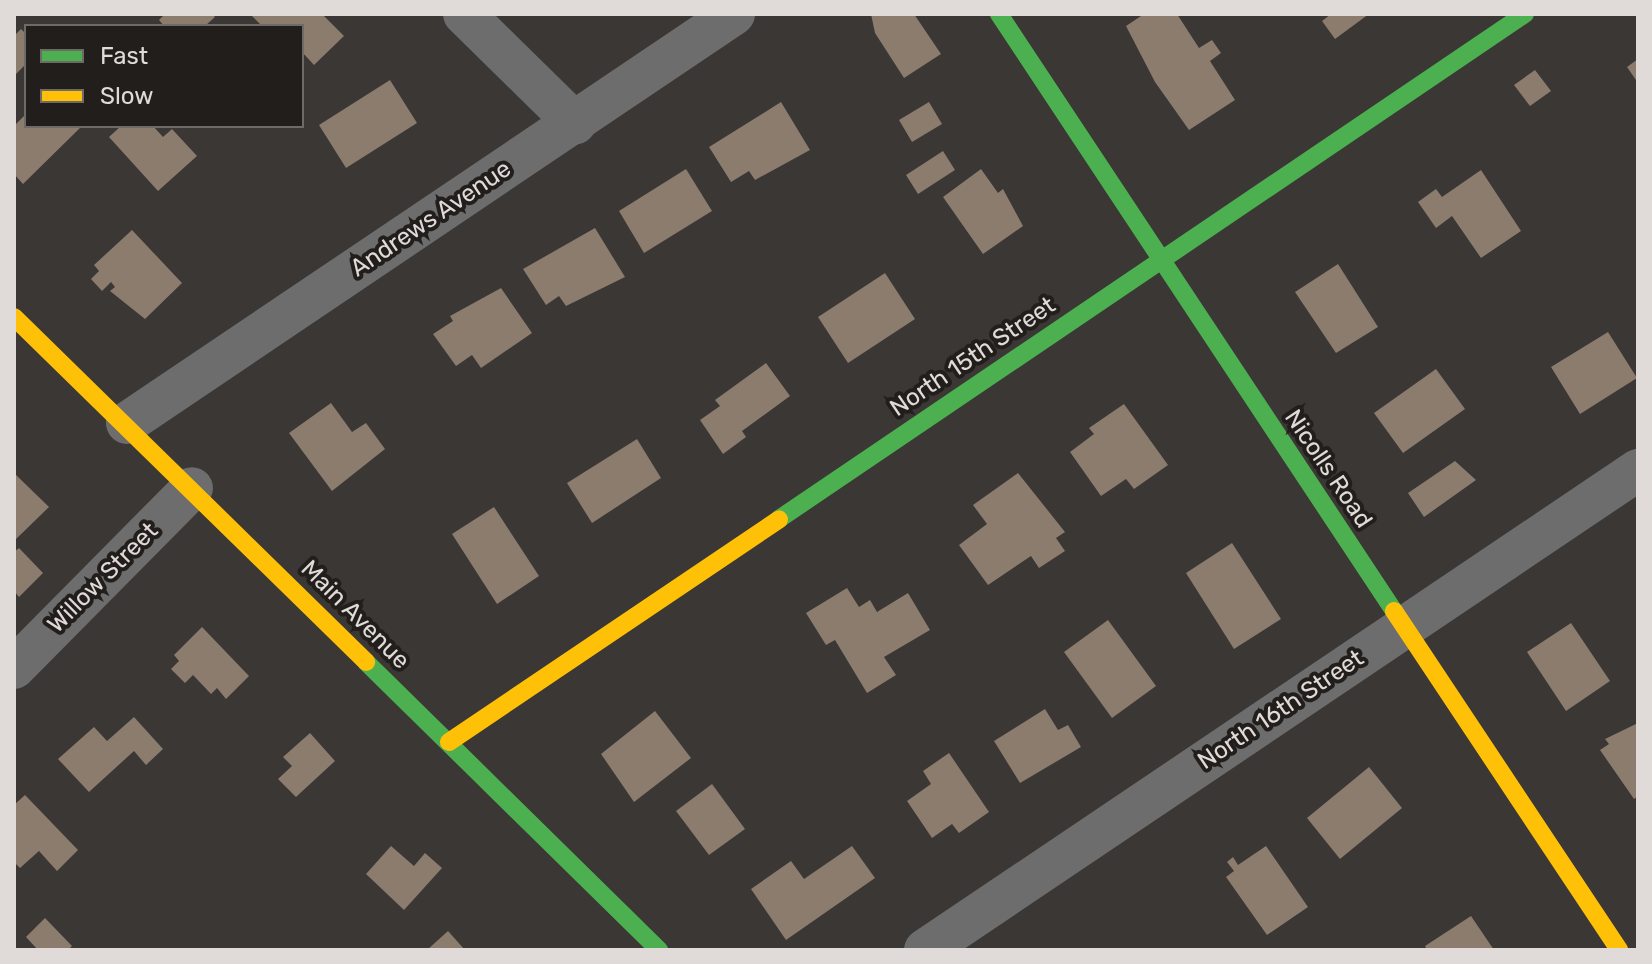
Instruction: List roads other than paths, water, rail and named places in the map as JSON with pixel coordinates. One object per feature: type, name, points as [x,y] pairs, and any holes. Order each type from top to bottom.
[{"type":"street","points":[[464,14],[575,123]]},
{"type":"street","name":"Andrews Avenue","points":[[127,423],[734,14]]},
{"type":"street","name":"Nicolls Road","points":[[999,14],[1619,950]]},
{"type":"street","name":"North 15th Street","points":[[449,742],[1525,14]]},
{"type":"street","name":"Main Avenue","points":[[14,317],[127,423],[659,950]]},
{"type":"street","name":"North 16th Street","points":[[925,950],[1638,470]]},
{"type":"street","name":"Willow Street","points":[[14,668],[192,488]]}]
